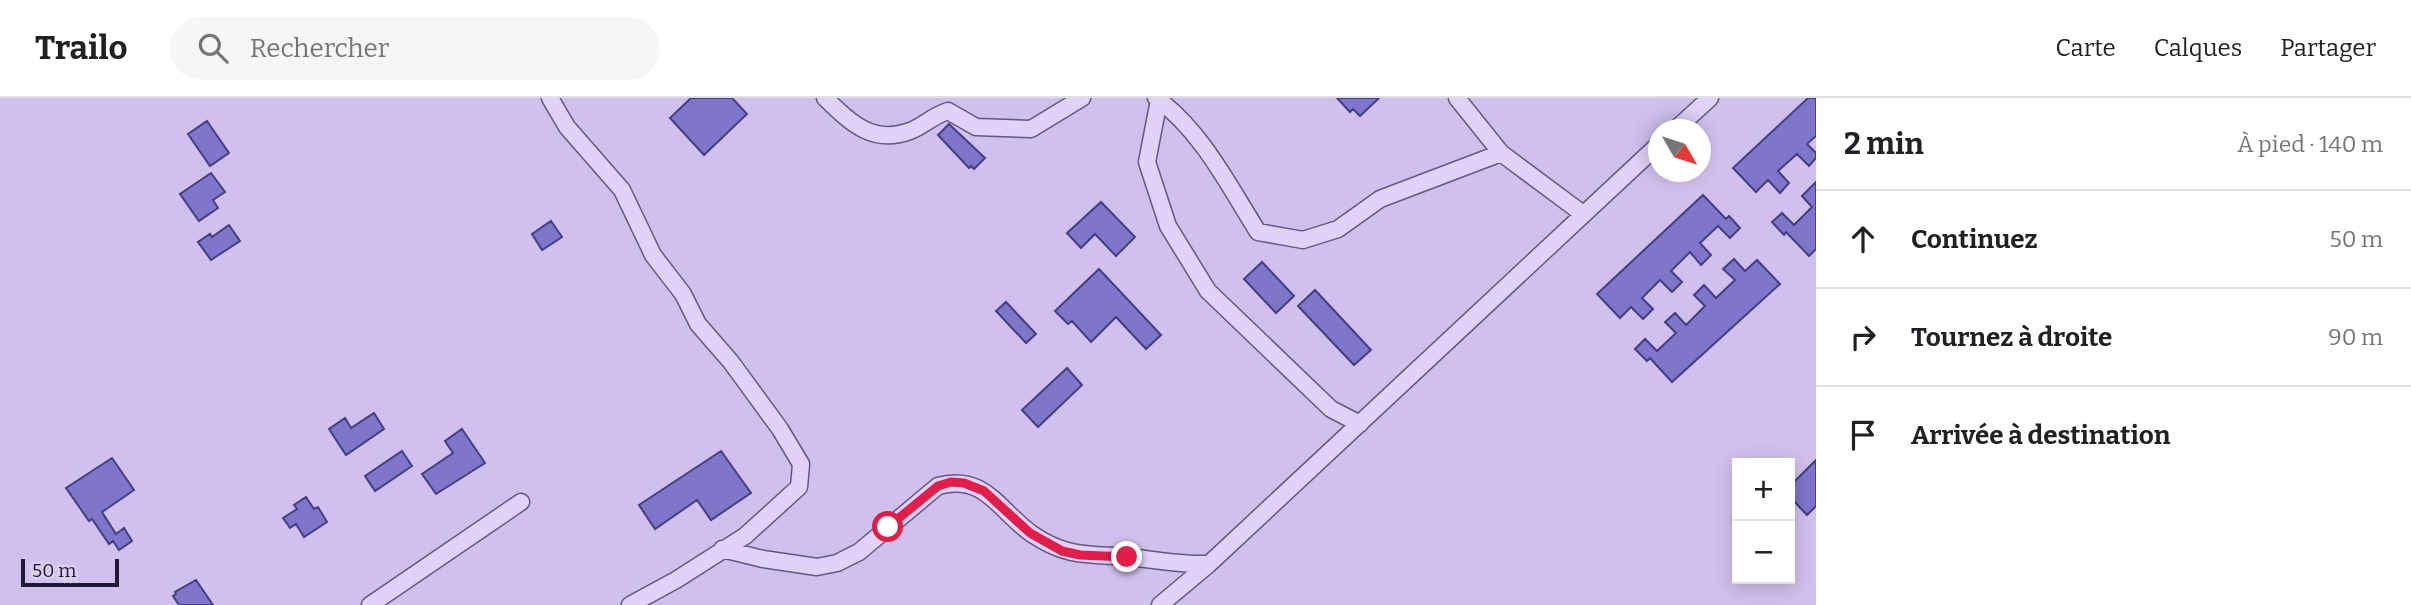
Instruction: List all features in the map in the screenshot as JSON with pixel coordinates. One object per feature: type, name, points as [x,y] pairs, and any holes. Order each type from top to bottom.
[{"type":"street","points":[[550,98],[567,127],[622,190],[653,255],[683,294],[698,324],[731,362],[780,429],[801,464],[799,487],[745,536],[676,580],[630,605]]},
{"type":"street","points":[[825,98],[854,126],[884,136],[911,131],[934,116],[948,111],[976,127],[1031,129],[1082,98]]},
{"type":"street","points":[[1457,98],[1501,153],[1583,214]]},
{"type":"street","points":[[1687,119],[1710,98]]},
{"type":"street","points":[[1360,424],[1331,409],[1208,291],[1168,226],[1147,162],[1158,99],[1174,111],[1209,156],[1258,232],[1303,240],[1338,229],[1380,200],[1501,153]]},
{"type":"street","points":[[1160,605],[1209,564],[1648,154]]},
{"type":"street","points":[[722,549],[763,559],[817,567],[837,563],[859,552],[938,486],[951,482],[964,483],[984,491],[1030,533],[1062,551],[1188,565],[1209,564]]},
{"type":"street","points":[[370,605],[521,502]]},
{"type":"building","points":[[691,98],[732,98],[747,114],[704,155],[670,118]]},
{"type":"building","points":[[1337,98],[1379,98],[1360,116],[1353,109],[1350,112]]},
{"type":"building","points":[[1808,98],[1816,98],[1816,136],[1807,144],[1816,153],[1816,158],[1809,166],[1797,154],[1778,171],[1789,183],[1780,193],[1768,180],[1756,192],[1733,168]]},
{"type":"building","points":[[207,121],[229,153],[210,166],[188,134]]},
{"type":"building","points":[[949,124],[985,158],[974,169],[971,166],[969,168],[938,135]]},
{"type":"building","points":[[211,173],[225,192],[213,200],[218,208],[199,221],[180,194]]},
{"type":"building","points":[[1816,182],[1816,249],[1809,256],[1786,232],[1784,235],[1772,222],[1782,213],[1794,225],[1812,207],[1802,196]]},
{"type":"building","points":[[1703,195],[1726,219],[1729,216],[1740,228],[1730,238],[1718,226],[1700,243],[1711,255],[1701,265],[1690,252],[1671,271],[1682,282],[1672,292],[1660,280],[1642,298],[1653,309],[1643,319],[1631,307],[1620,318],[1597,294]]},
{"type":"building","points":[[1101,202],[1135,237],[1116,256],[1095,234],[1081,248],[1067,233]]},
{"type":"building","points":[[551,221],[562,237],[542,250],[532,234]]},
{"type":"building","points":[[229,225],[240,241],[211,260],[198,242],[210,234],[212,237]]},
{"type":"building","points":[[1734,259],[1745,271],[1757,260],[1780,284],[1672,382],[1650,358],[1647,361],[1635,349],[1645,339],[1657,351],[1676,333],[1665,322],[1675,313],[1686,325],[1705,306],[1694,295],[1704,285],[1716,298],[1735,280],[1723,269]]},
{"type":"building","points":[[1262,262],[1294,296],[1276,313],[1244,279]]},
{"type":"building","points":[[1099,269],[1161,335],[1146,349],[1116,317],[1091,342],[1072,321],[1068,324],[1055,311]]},
{"type":"building","points":[[1315,290],[1371,350],[1354,365],[1298,306]]},
{"type":"building","points":[[1006,302],[1036,334],[1026,343],[996,311]]},
{"type":"building","points":[[1067,368],[1082,385],[1038,427],[1022,410]]},
{"type":"building","points":[[374,413],[384,429],[346,455],[329,429],[345,418],[351,428]]},
{"type":"building","points":[[462,429],[485,463],[436,494],[422,474],[453,453],[445,441]]},
{"type":"building","points":[[402,451],[412,466],[375,491],[365,476]]},
{"type":"building","points":[[721,451],[751,493],[711,520],[697,500],[655,529],[639,505]]},
{"type":"building","points":[[112,458],[134,490],[102,512],[116,534],[124,528],[132,541],[119,550],[113,541],[109,544],[92,519],[89,521],[66,488]]},
{"type":"building","points":[[1816,460],[1816,506],[1807,515],[1795,502],[1795,481]]},
{"type":"building","points":[[306,497],[314,509],[318,507],[327,522],[304,537],[296,524],[290,528],[283,518],[297,509],[294,505]]},
{"type":"building","points":[[196,580],[213,605],[179,605],[173,596],[175,592]]},
{"type":"route","points":[[888,527],[938,486],[951,482],[964,483],[984,491],[1030,533],[1062,551],[1080,555],[1127,557]]}]
